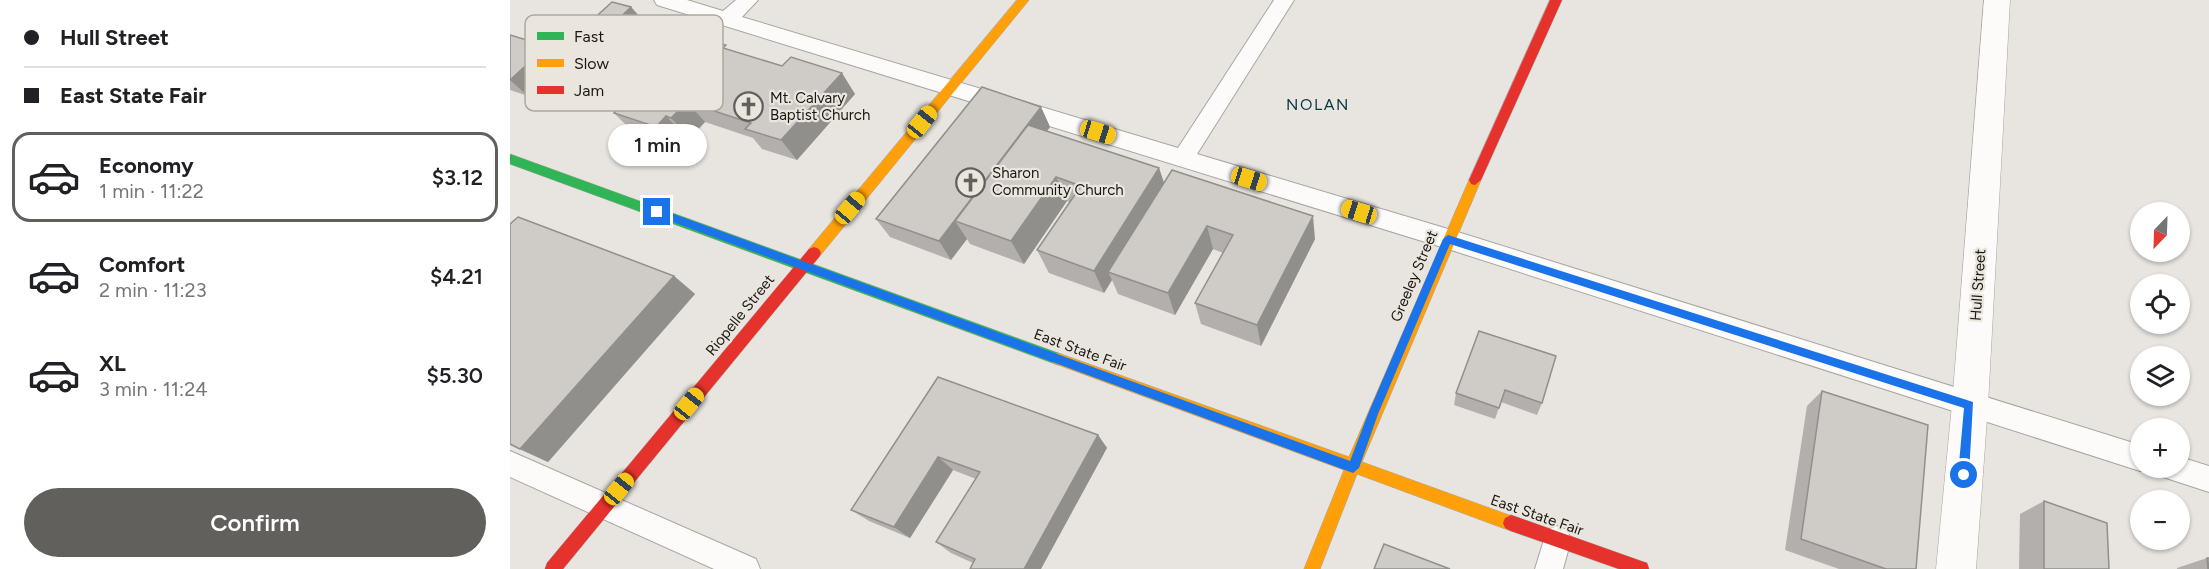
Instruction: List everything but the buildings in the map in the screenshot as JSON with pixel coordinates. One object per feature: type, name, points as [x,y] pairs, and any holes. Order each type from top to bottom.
[{"type":"street","name":"Riopelle Street","points":[[553,569],[1023,0]]},
{"type":"street","name":"Greeley Street","points":[[1312,569],[1373,414],[1448,239],[1556,0]]},
{"type":"street","name":"Hull Street","points":[[1956,569],[1970,405],[1997,0]]},
{"type":"street","name":"East State Fair","points":[[510,159],[1353,468],[1641,569]]},
{"type":"lane","points":[[664,0],[714,15]]},
{"type":"lane","points":[[727,19],[748,0]]},
{"type":"lane","points":[[1183,158],[1284,0]]},
{"type":"lane","points":[[723,18],[1448,239],[2130,455]]},
{"type":"lane","points":[[510,464],[746,569]]},
{"type":"lane","points":[[2190,473],[2209,479]]},
{"type":"lane","points":[[1549,569],[1557,540]]},
{"type":"traffic: fast","points":[[510,159],[1058,359]]},
{"type":"traffic: slow","points":[[814,253],[1023,0]]},
{"type":"traffic: slow","points":[[1312,569],[1373,414],[1475,180]]},
{"type":"traffic: slow","points":[[1058,359],[1511,523]]},
{"type":"traffic: jam","points":[[1475,180],[1556,0]]},
{"type":"traffic: jam","points":[[553,569],[814,253]]},
{"type":"traffic: jam","points":[[1511,523],[1641,569]]},
{"type":"place","name":"Mt. Calvary Baptist Church","points":[[749,107]]},
{"type":"place","name":"Sharon Community Church","points":[[971,182]]},
{"type":"district","name":"NOLAN","points":[[1318,104]]},
{"type":"route","points":[[657,212],[1353,468],[1373,414],[1448,239],[1970,405],[1964,475]]}]
